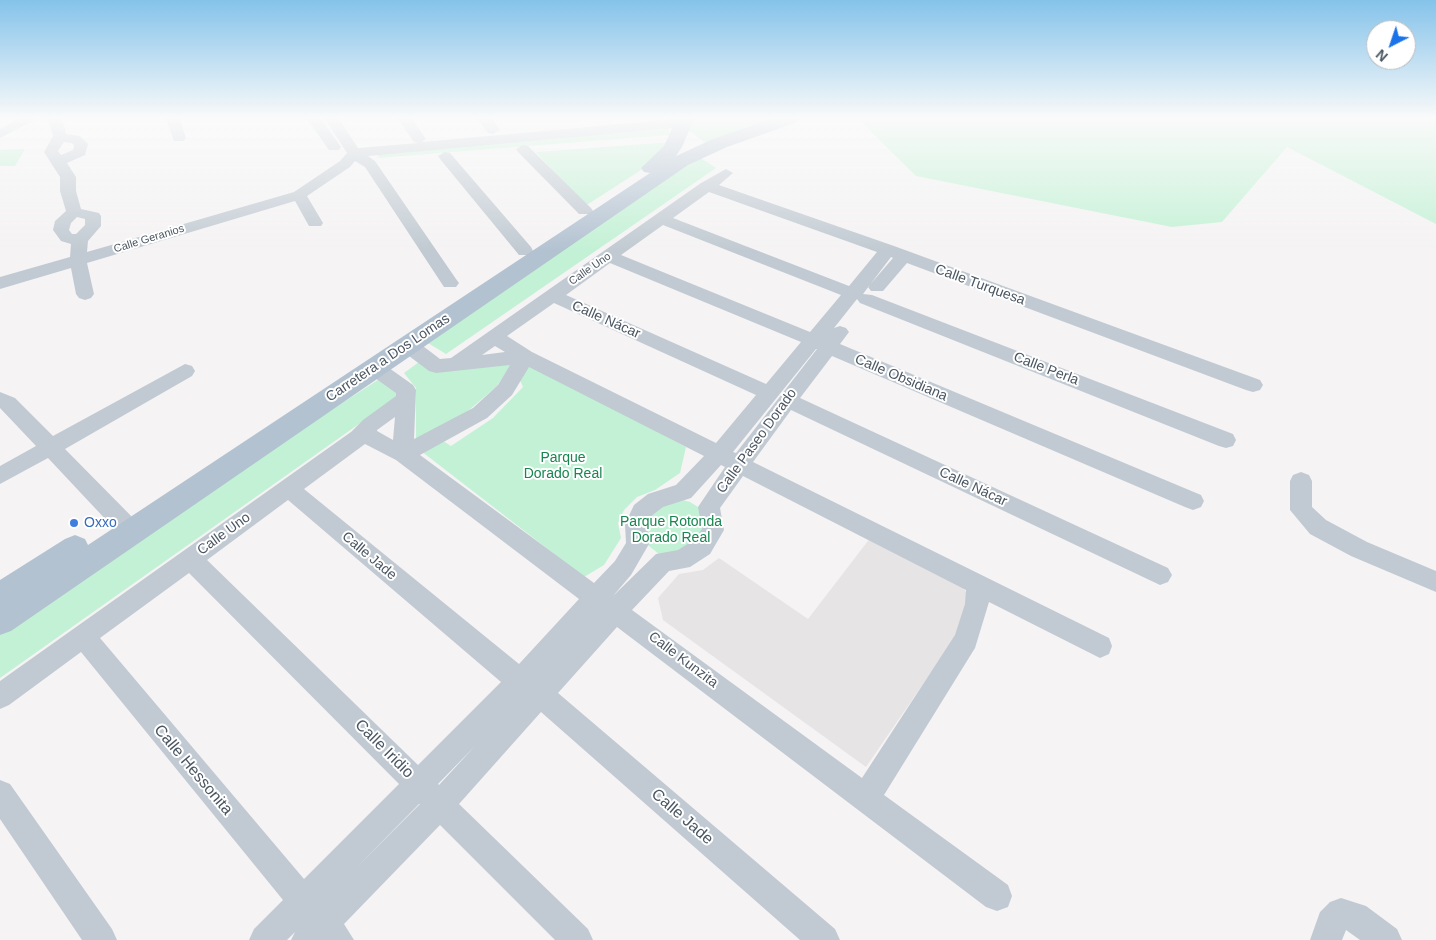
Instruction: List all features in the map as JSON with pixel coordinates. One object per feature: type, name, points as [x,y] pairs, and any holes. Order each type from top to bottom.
[{"type":"main road","name":"Carretera a Dos Lomas","points":[[0,621],[126,526],[456,297],[658,163]]},
{"type":"main road","name":"Carretera a Dos Lomas","points":[[0,597],[126,526],[380,370],[411,349],[456,297],[678,163]]},
{"type":"street","points":[[60,163],[68,176],[68,191],[74,212],[64,221],[61,230],[67,238],[80,240],[78,261],[85,294]]},
{"type":"street","name":"Calle Geranios","points":[[0,283],[299,195],[343,163]]},
{"type":"street","points":[[366,163],[381,163]]},
{"type":"street","points":[[451,163],[525,251]]},
{"type":"street","points":[[537,163],[585,211]]},
{"type":"street","points":[[370,164],[456,297]]},
{"type":"street","name":"Calle Uno","points":[[454,365],[726,173]]},
{"type":"street","name":"Calle Turquesa","points":[[706,186],[896,253],[1253,385]]},
{"type":"street","points":[[299,195],[315,223]]},
{"type":"street","name":"Calle Perla","points":[[661,219],[1226,440]]},
{"type":"street","name":"Calle Paseo Dorado","points":[[664,561],[682,560],[702,547],[713,530],[709,507],[729,460],[896,253]]},
{"type":"street","name":"Calle Obsidiana","points":[[609,256],[1193,502]]},
{"type":"street","name":"Calle Nácar","points":[[553,296],[778,397],[1160,575]]},
{"type":"street","points":[[495,337],[525,357],[1100,646]]},
{"type":"street","points":[[411,349],[436,366],[525,357]]},
{"type":"street","points":[[402,454],[480,413],[505,390],[525,357]]},
{"type":"street","points":[[380,370],[406,390],[402,454]]},
{"type":"street","points":[[0,476],[185,371]]},
{"type":"street","points":[[0,399],[8,403],[126,526]]},
{"type":"street","name":"Calle Uno","points":[[0,696],[288,488],[406,399]]},
{"type":"street","name":"Calle Kunzita","points":[[363,433],[402,454],[997,896]]},
{"type":"street","name":"Calle Paseo Dorado","points":[[683,492],[729,460]]},
{"type":"street","points":[[1301,481],[1301,510],[1318,527],[1359,550],[1436,582]]},
{"type":"street","name":"Calle Jade","points":[[288,488],[529,687],[824,940]]},
{"type":"street","points":[[606,604],[623,568],[638,544],[636,524],[642,511],[656,500],[683,492],[709,507]]},
{"type":"street","points":[[265,940],[318,926],[438,805],[529,687],[606,604],[664,561],[638,544]]},
{"type":"street","name":"Calle Iridio","points":[[190,559],[577,940]]},
{"type":"street","points":[[866,797],[966,640],[977,604],[978,584]]},
{"type":"street","name":"Calle Hessonita","points":[[83,636],[318,926]]},
{"type":"street","points":[[318,926],[418,784],[529,687]]},
{"type":"street","points":[[0,794],[101,940]]},
{"type":"street","points":[[1326,940],[1331,923],[1341,914],[1354,917],[1386,940]]},
{"type":"shaded area","points":[[871,537],[960,581],[968,596],[956,636],[866,767],[663,620],[658,598],[679,574],[703,570],[719,558],[808,619]]},
{"type":"green space","points":[[0,163],[17,163],[15,166],[0,166]]},
{"type":"green space","points":[[546,163],[652,163],[585,206]]},
{"type":"green space","points":[[688,163],[708,163],[716,168],[446,354],[428,343]]},
{"type":"green space","points":[[903,163],[1273,163],[1222,222],[1172,227],[916,176]]},
{"type":"green space","points":[[1318,163],[1436,163],[1436,224]]},
{"type":"green space","points":[[419,362],[512,363],[497,386],[469,410],[444,427],[416,438],[416,388],[404,373]]},
{"type":"green space","name":"Parque Dorado Real","points":[[531,364],[686,447],[680,473],[655,490],[637,497],[624,510],[618,523],[621,538],[604,565],[584,577],[421,451],[440,439],[451,446],[493,418],[523,387],[518,376]]},
{"type":"green space","points":[[381,378],[399,390],[397,397],[0,678],[0,628],[98,560]]},
{"type":"green space","name":"Parque Rotonda Dorado Real","points":[[679,499],[690,502],[706,512],[702,534],[686,551],[665,559],[638,537],[652,511]]},
{"type":"place","name":"Oxxo","points":[[74,523]]}]
